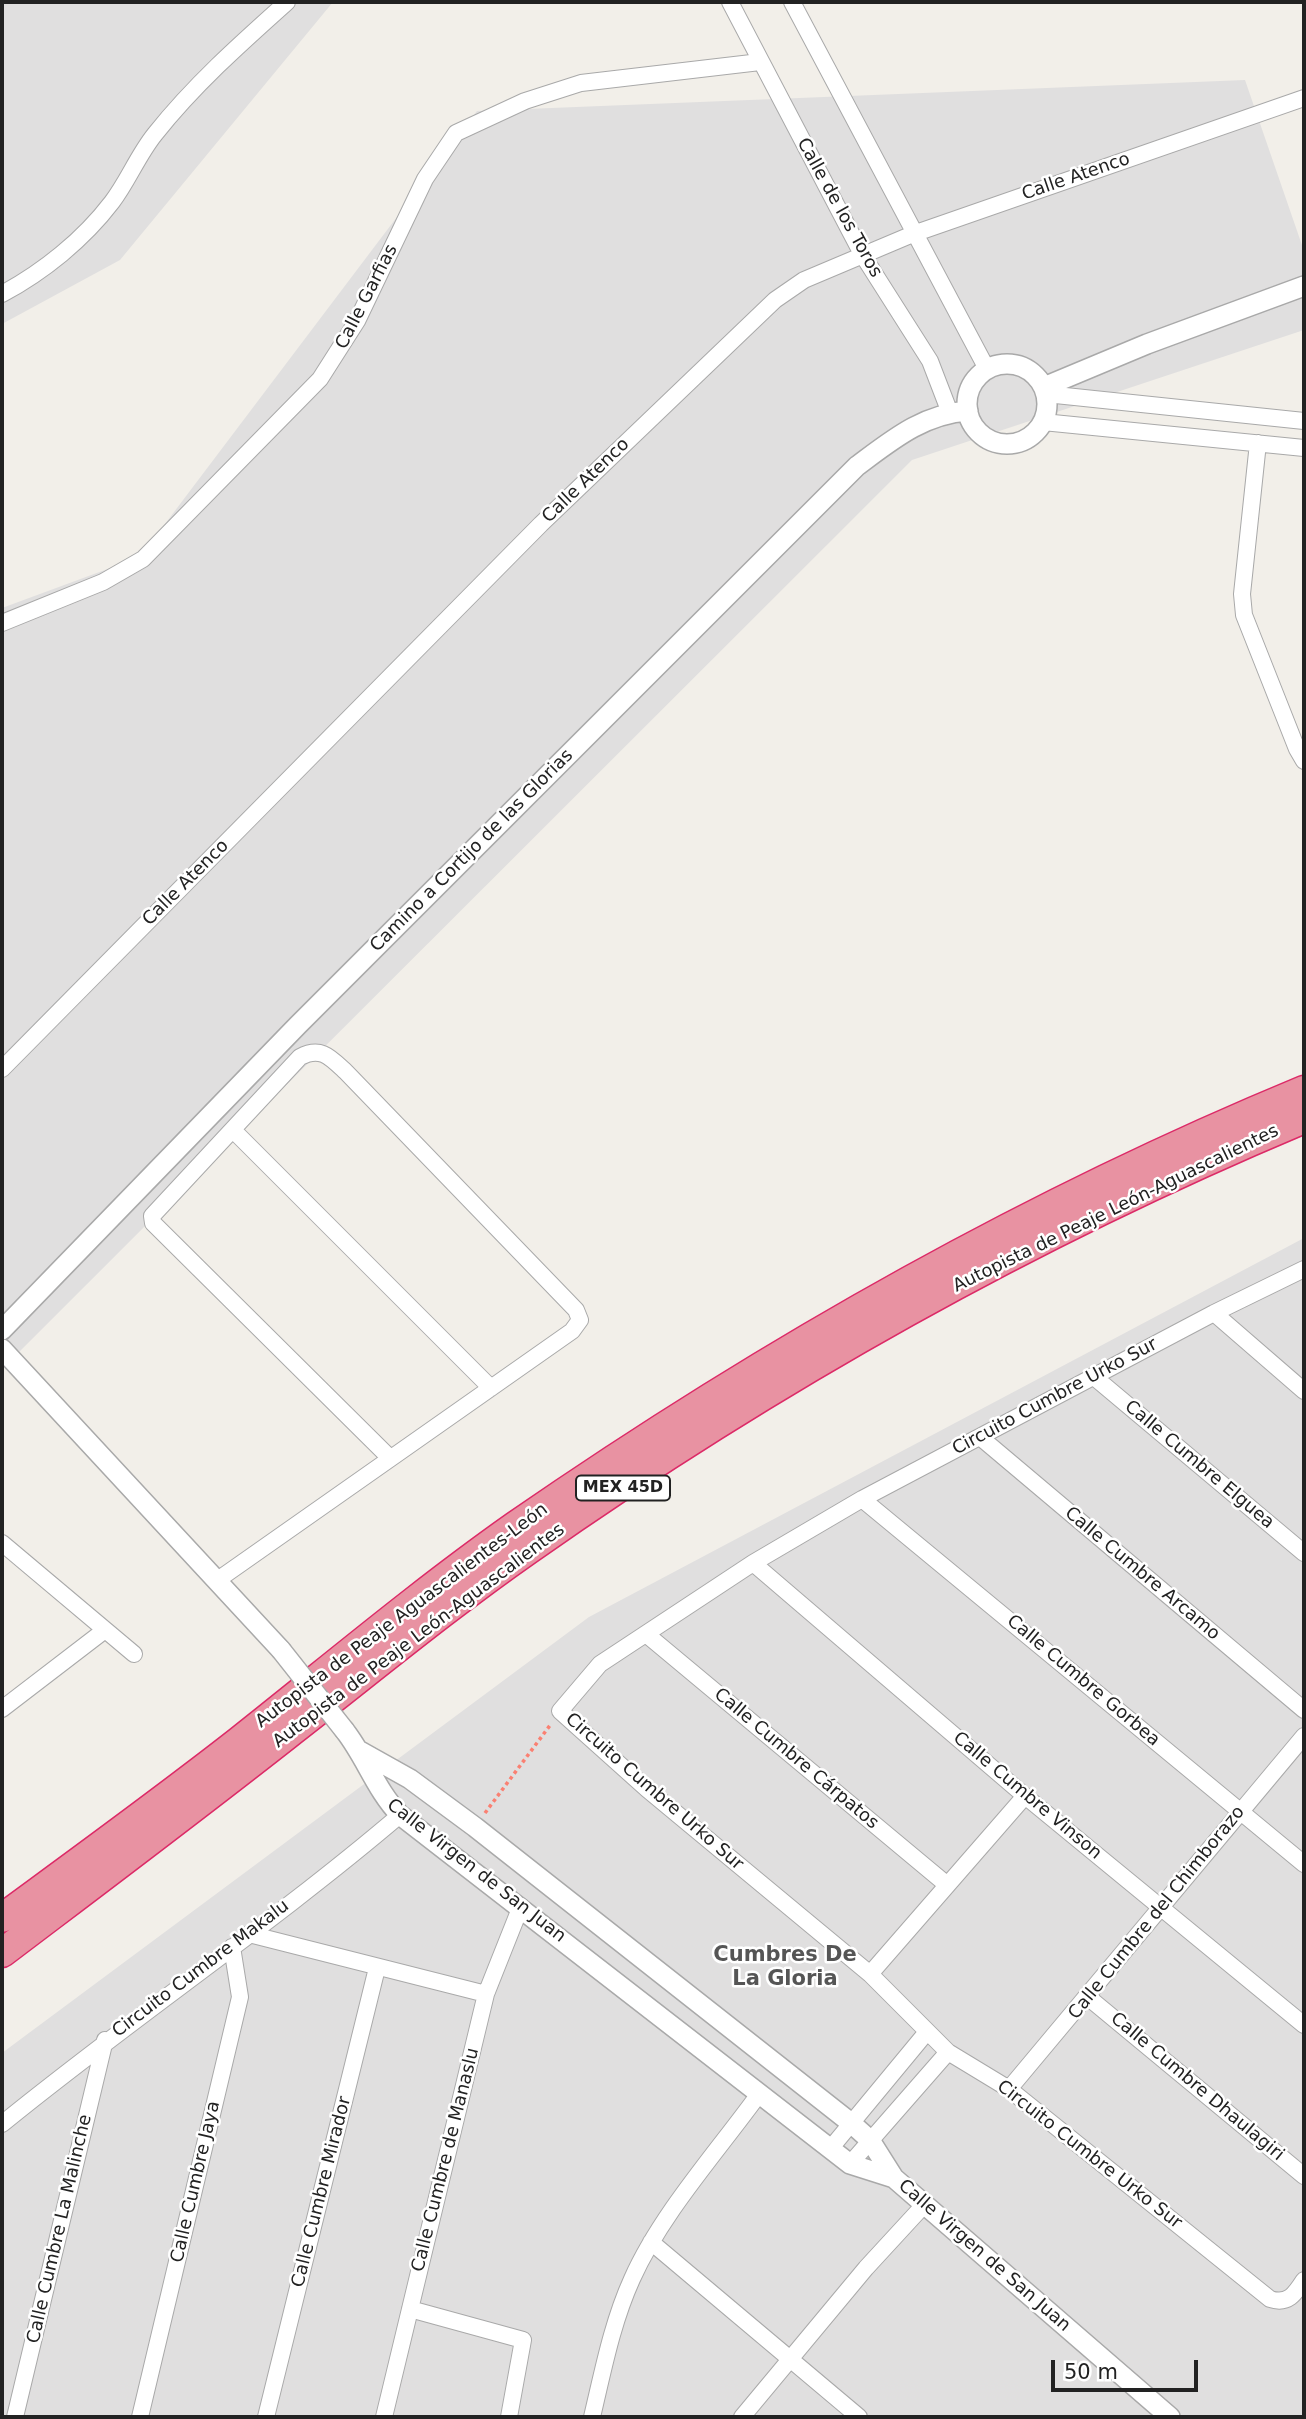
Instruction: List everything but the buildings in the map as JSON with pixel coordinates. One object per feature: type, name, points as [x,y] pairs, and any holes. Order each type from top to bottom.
[{"type":"highway","name":"Autopista de Peaje Aguascalientes-León","points":[[2,1919],[221,1755],[513,1528],[662,1429],[807,1339],[1010,1226],[1215,1127],[1304,1090]]},
{"type":"highway","name":"Autopista de Peaje León-Aguascalientes","points":[[2,1953],[528,1550],[757,1400],[816,1363],[1018,1253],[1226,1152],[1304,1119]]},
{"type":"street","points":[[2,294],[30,279],[80,237],[112,202],[152,137],[197,84],[287,2]]},
{"type":"street","name":"Calle de los Toros","points":[[730,2],[862,254],[959,412]]},
{"type":"street","points":[[792,2],[987,369]]},
{"type":"street","name":"Calle Garfias","points":[[2,623],[103,582],[143,559],[320,379],[357,321],[425,178],[456,133],[525,101],[581,83],[760,62]]},
{"type":"street","name":"Calle Atenco","points":[[2,1069],[541,524],[775,300],[804,280],[914,234],[1304,98]]},
{"type":"street","points":[[1045,390],[1147,344],[1304,286]]},
{"type":"street","points":[[1013,364],[1026,368],[1045,390],[1046,413],[1043,422],[1035,433],[1022,441],[1009,444],[995,442],[982,435],[959,412],[971,387],[987,369],[1013,364]]},
{"type":"street","points":[[1045,390],[1304,421]]},
{"type":"street","name":"Camino a Cortijo de las Glorias","points":[[2,1330],[308,1015],[857,466],[900,434],[927,420],[959,412]]},
{"type":"street","points":[[1043,422],[1304,448]]},
{"type":"street","points":[[1258,443],[1242,594],[1244,615],[1304,761]]},
{"type":"street","points":[[219,1579],[572,1331],[580,1320],[576,1310],[346,1072],[325,1053],[312,1051],[300,1057],[154,1211],[153,1223],[390,1458]]},
{"type":"street","points":[[233,1130],[491,1388]]},
{"type":"street","name":"Circuito Cumbre Urko Sur","points":[[1304,1269],[1214,1313],[862,1499],[753,1563],[600,1664],[560,1711],[647,1788],[870,1974],[926,2033],[948,2052],[1009,2089],[1270,2299],[1286,2301],[1295,2295],[1304,2280]]},
{"type":"street","points":[[1214,1313],[1304,1391]]},
{"type":"street","points":[[2,1349],[219,1579],[281,1650],[360,1751]]},
{"type":"street","name":"Calle Cumbre Elguea","points":[[1093,1376],[1304,1553]]},
{"type":"street","name":"Calle Cumbre Arcamo","points":[[980,1437],[1304,1710]]},
{"type":"street","name":"Calle Cumbre Gorbea","points":[[862,1499],[1304,1864]]},
{"type":"street","points":[[2,1543],[134,1654]]},
{"type":"street","name":"Calle Cumbre Vinson","points":[[753,1563],[1025,1796],[1304,2025]]},
{"type":"street","points":[[2,1709],[105,1630]]},
{"type":"street","name":"Calle Cumbre Cárpatos","points":[[646,1634],[946,1884]]},
{"type":"street","name":"Calle Cumbre del Chimborazo","points":[[1009,2089],[1089,1998],[1304,1736]]},
{"type":"street","name":"Calle Virgen de San Juan","points":[[360,1751],[410,1779],[475,1827],[851,2123],[870,2140],[894,2178],[923,2205],[1170,2417]]},
{"type":"street","name":"Calle Virgen de San Juan","points":[[360,1751],[376,1786],[400,1815],[521,1906],[850,2164],[894,2178]]},
{"type":"street","points":[[870,1974],[1025,1796]]},
{"type":"street","name":"Circuito Cumbre Makalu","points":[[2,2124],[105,2040],[343,1863],[400,1815]]},
{"type":"street","name":"Calle Cumbre de Manaslu","points":[[384,2417],[486,1994],[521,1906]]},
{"type":"street","points":[[249,1934],[486,1994]]},
{"type":"street","name":"Calle Cumbre Jaya","points":[[140,2417],[240,1997],[232,1947]]},
{"type":"street","name":"Calle Cumbre Mirador","points":[[266,2417],[377,1968]]},
{"type":"street","name":"Calle Cumbre Dhaulagiri","points":[[1089,1998],[1304,2176]]},
{"type":"street","points":[[830,2149],[926,2033]]},
{"type":"street","name":"Calle Cumbre La Malinche","points":[[15,2417],[105,2040]]},
{"type":"street","points":[[850,2164],[948,2052]]},
{"type":"street","points":[[592,2417],[615,2322],[651,2242],[759,2094]]},
{"type":"street","points":[[743,2417],[790,2358],[923,2205]]},
{"type":"street","points":[[651,2242],[859,2417]]},
{"type":"street","points":[[410,2309],[523,2340],[509,2417]]},
{"type":"path","points":[[475,1827],[560,1711]]},
{"type":"shaded area","points":[[2,2],[333,2],[120,260],[2,324]]},
{"type":"shaded area","points":[[1245,80],[1304,251],[1304,330],[912,460],[2,1369],[2,608],[140,557],[477,111]]},
{"type":"shaded area","points":[[1304,1238],[1304,2417],[2,2417],[2,2053],[589,1617]]},
{"type":"district","name":"Cumbres De La Gloria","points":[[785,1968]]}]
